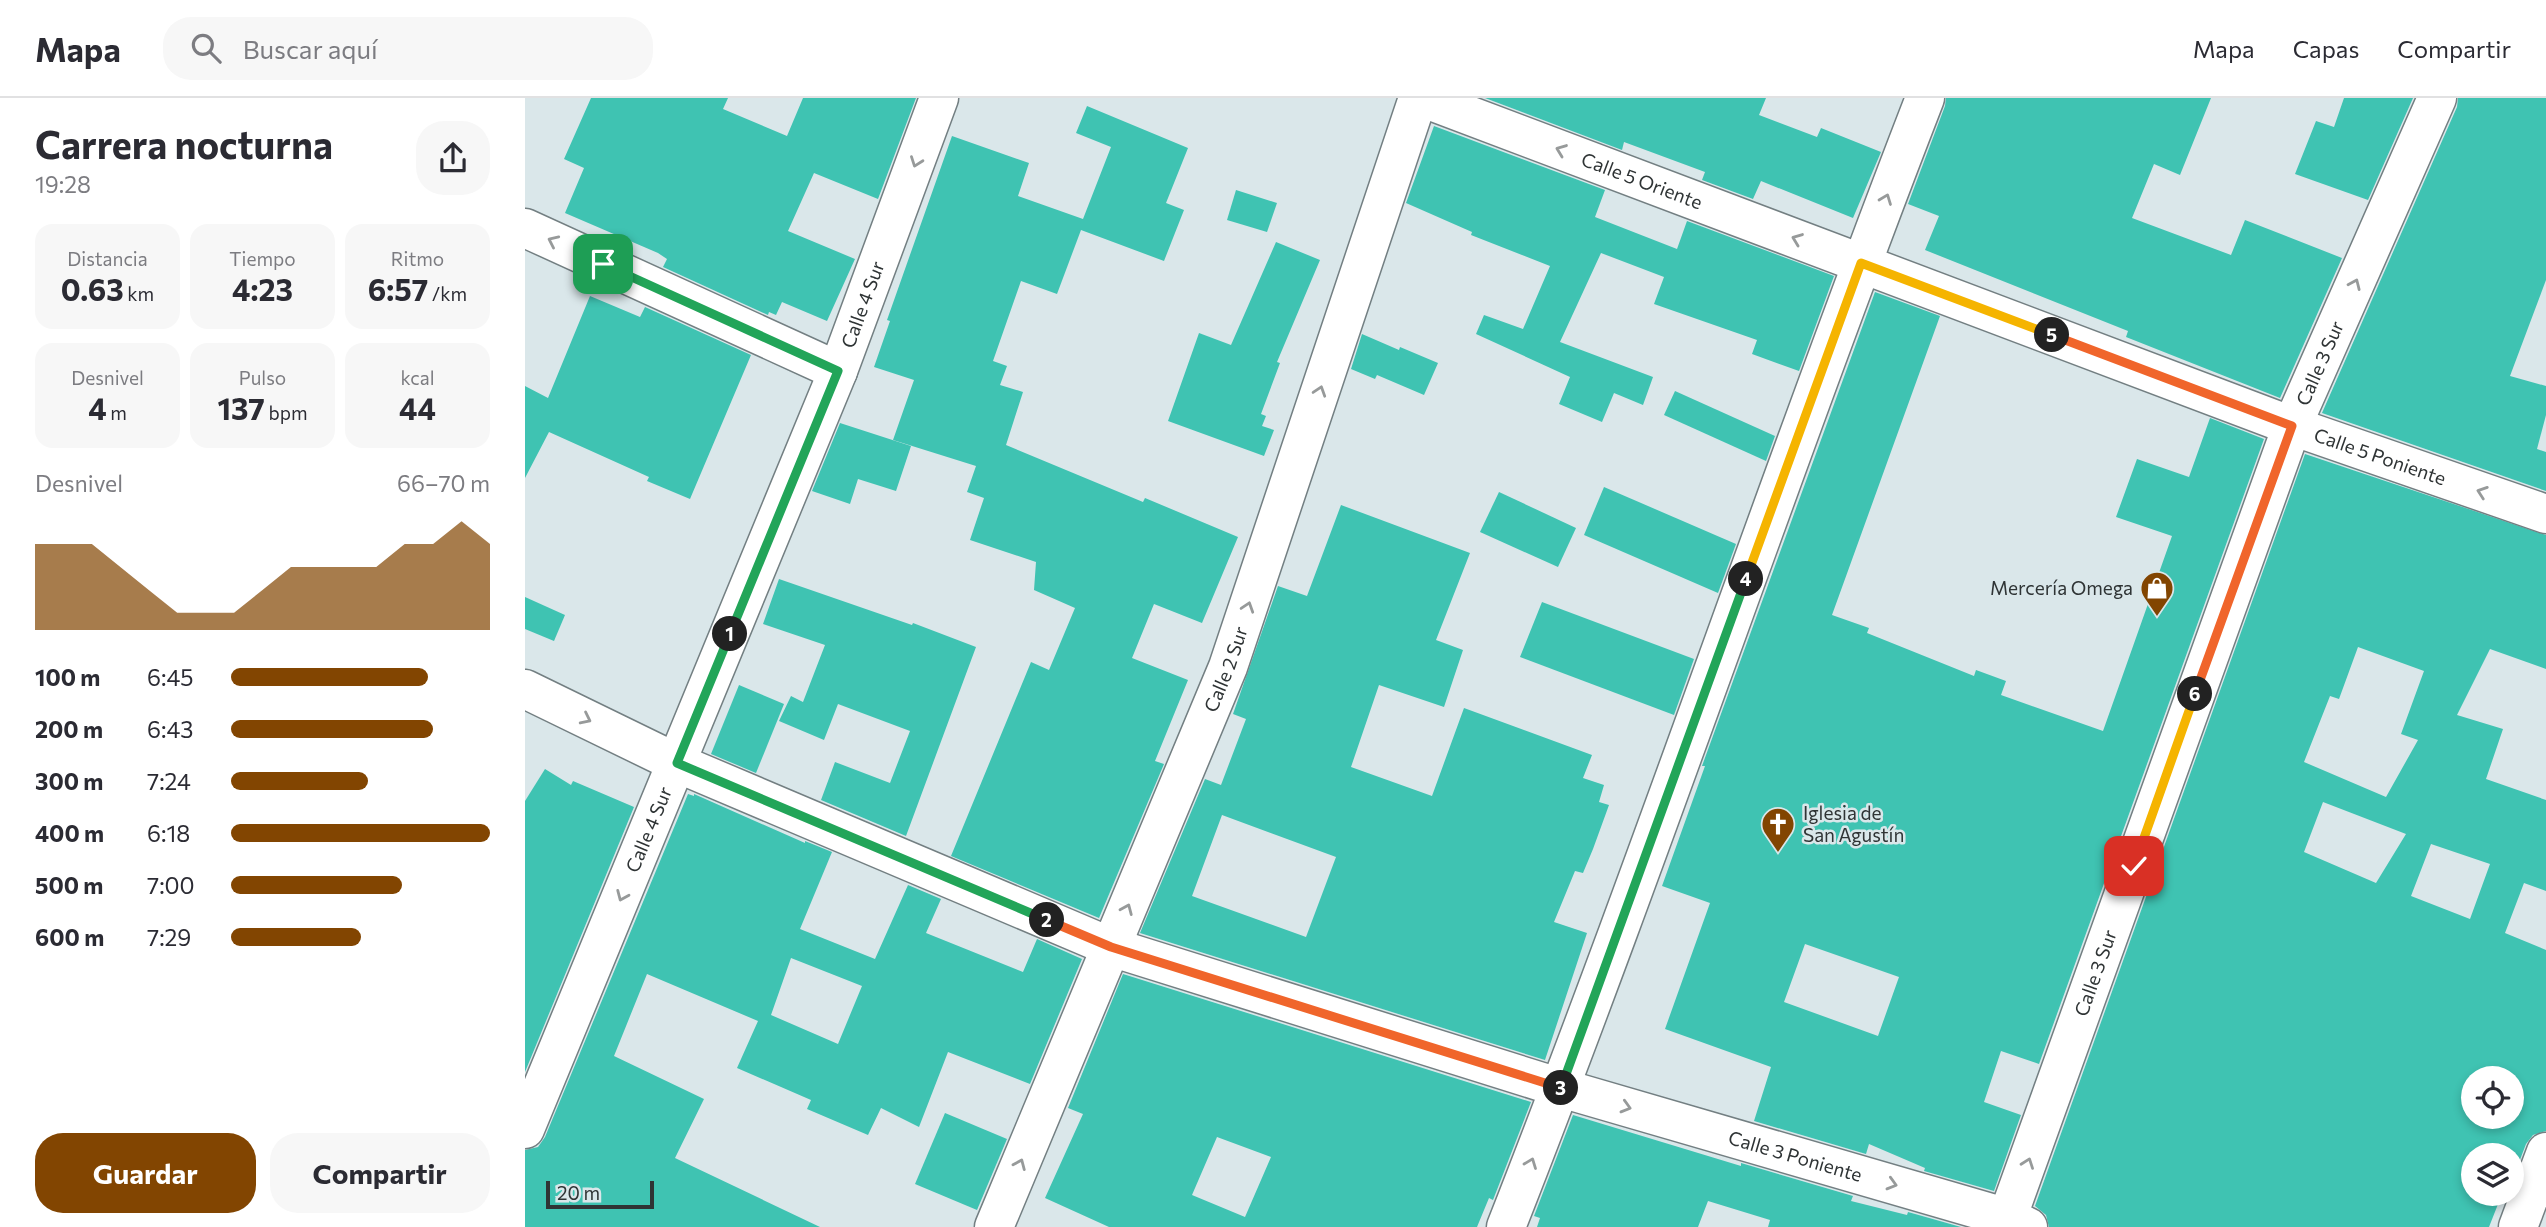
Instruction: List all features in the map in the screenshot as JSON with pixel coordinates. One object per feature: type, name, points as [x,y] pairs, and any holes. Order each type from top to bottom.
[{"type":"street","name":"Calle 4 Sur","points":[[525,1129],[838,371],[939,98]]},
{"type":"street","name":"Calle 2 Sur","points":[[994,1227],[1228,667],[1418,98]]},
{"type":"street","name":"Calle 5 Oriente","points":[[1423,98],[1861,263]]},
{"type":"street","points":[[1506,1227],[1561,1088],[1861,263],[1925,98]]},
{"type":"street","name":"Calle 3 Sur","points":[[2013,1224],[2292,426],[2437,98]]},
{"type":"street","points":[[525,228],[838,371]]},
{"type":"street","name":"Calle 5 Poniente","points":[[1861,263],[2292,426],[2546,514]]},
{"type":"street","name":"Calle 3 Poniente","points":[[525,689],[677,763],[1111,947],[1561,1088],[2013,1224]]},
{"type":"street","points":[[2518,1227],[2546,1152]]},
{"type":"building","points":[[591,98],[728,98],[723,109],[787,136],[803,98],[916,98],[878,199],[814,173],[788,231],[855,259],[827,321],[782,302],[776,315],[769,312],[768,315],[663,267],[667,259],[658,253],[565,213],[584,168],[564,159]]},
{"type":"building","points":[[1485,98],[1766,98],[1759,115],[1817,137],[1821,128],[1881,152],[1853,218],[1761,181],[1753,199],[1702,180],[1705,172],[1624,142],[1622,150]]},
{"type":"building","points":[[1946,98],[2211,98],[2180,175],[2154,164],[2132,218],[2231,255],[2245,220],[2342,258],[2280,398],[2126,337],[2128,331],[1925,250],[1939,216],[1908,204]]},
{"type":"building","points":[[2344,98],[2413,98],[2368,200],[2295,174],[2316,121],[2334,127]]},
{"type":"building","points":[[2458,98],[2546,98],[2546,280],[2510,376],[2546,386],[2546,415],[2537,449],[2546,452],[2546,491],[2322,413],[2457,107]]},
{"type":"building","points":[[1087,106],[1188,148],[1166,203],[1184,210],[1164,261],[1081,230],[1057,294],[1021,281],[993,361],[1007,366],[1000,385],[1023,392],[1006,445],[1143,502],[1145,498],[1238,537],[1202,623],[1154,604],[1132,658],[1188,680],[1155,761],[1164,764],[1099,918],[951,856],[1031,662],[1049,670],[1075,608],[1034,590],[1036,562],[970,540],[984,498],[967,492],[976,466],[893,440],[914,380],[874,367],[890,321],[887,320],[952,136],[1029,163],[1018,196],[1083,219],[1111,147],[1076,133]]},
{"type":"building","points":[[1434,126],[1605,190],[1595,217],[1677,249],[1687,221],[1834,276],[1799,371],[1752,354],[1757,340],[1654,304],[1664,277],[1601,253],[1560,342],[1653,377],[1643,405],[1614,393],[1602,422],[1559,404],[1570,377],[1476,334],[1484,315],[1523,329],[1550,266],[1471,235],[1472,232],[1406,203]]},
{"type":"building","points":[[1236,190],[1277,203],[1267,232],[1227,220]]},
{"type":"building","points":[[1276,242],[1320,260],[1277,362],[1280,363],[1261,414],[1266,416],[1262,426],[1274,430],[1264,456],[1168,421],[1199,333],[1231,345]]},
{"type":"building","points":[[1875,292],[1940,316],[1832,615],[1869,628],[1867,633],[1974,676],[1976,670],[2006,681],[2001,695],[2103,731],[2172,536],[2116,517],[2137,459],[2189,477],[2210,418],[2264,439],[2039,1064],[2001,1051],[1984,1102],[2021,1115],[1994,1191],[1924,1171],[1925,1168],[1869,1144],[1866,1154],[1754,1121],[1771,1067],[1665,1029],[1710,903],[1662,886],[1705,766],[1702,766]],"holes":[[[1805,944],[1899,977],[1878,1036],[1784,1002]]]},
{"type":"building","points":[[590,296],[640,317],[645,307],[751,355],[690,499],[647,481],[649,477],[549,432],[525,478],[525,386],[548,398]]},
{"type":"building","points":[[1362,334],[1438,363],[1424,395],[1377,375],[1375,379],[1351,369]]},
{"type":"building","points":[[1675,391],[1775,436],[1766,461],[1664,415]]},
{"type":"building","points":[[840,423],[911,446],[896,491],[858,479],[850,504],[812,491]]},
{"type":"building","points":[[2305,454],[2546,535],[2546,669],[2490,649],[2457,715],[2503,729],[2486,779],[2546,800],[2546,891],[2524,883],[2505,933],[2546,950],[2546,1131],[2533,1135],[2524,1149],[2524,1143],[2461,1143],[2461,1206],[2497,1206],[2489,1227],[2049,1227],[2046,1215],[2035,1206]],"holes":[[[2358,647],[2424,671],[2401,734],[2418,740],[2386,797],[2304,762],[2330,696],[2339,699]],[[2323,802],[2406,834],[2376,883],[2304,852]],[[2431,844],[2490,864],[2470,919],[2411,896]]]},
{"type":"building","points":[[1604,487],[1736,544],[1718,593],[1584,535]]},
{"type":"building","points":[[1499,492],[1576,528],[1558,567],[1480,532]]},
{"type":"building","points":[[1341,505],[1470,553],[1436,640],[1463,650],[1444,707],[1379,685],[1351,767],[1432,796],[1464,708],[1592,755],[1583,778],[1604,785],[1599,802],[1609,805],[1583,873],[1575,871],[1554,922],[1587,933],[1545,1060],[1140,933],[1205,779],[1221,785],[1246,719],[1233,714],[1278,586],[1307,596]],"holes":[[[1222,815],[1336,857],[1306,937],[1192,896]]]},
{"type":"building","points":[[779,579],[912,625],[913,623],[976,647],[906,836],[821,800],[835,762],[890,783],[910,731],[838,704],[824,740],[779,721],[791,696],[803,702],[825,645],[763,624]]},
{"type":"building","points":[[525,597],[565,615],[554,641],[525,629]]},
{"type":"building","points":[[1542,602],[1694,659],[1674,715],[1520,657]]},
{"type":"building","points":[[739,685],[784,704],[756,773],[711,754]]},
{"type":"building","points":[[545,769],[571,785],[573,781],[634,807],[525,1072],[525,801]]},
{"type":"building","points":[[688,794],[694,794],[805,843],[832,852],[800,929],[875,959],[908,885],[941,899],[926,933],[1023,972],[1037,939],[1082,959],[1030,1084],[948,1052],[919,1127],[881,1108],[868,1135],[807,1109],[811,1100],[737,1068],[758,1021],[647,974],[614,1056],[704,1099],[675,1158],[820,1227],[525,1227],[525,1150],[538,1147],[545,1137]],"holes":[[[791,958],[862,986],[838,1044],[771,1015]]]},
{"type":"building","points":[[1123,974],[1531,1102],[1493,1200],[1489,1198],[1477,1227],[1109,1227],[1045,1198],[1083,1114],[1068,1108]],"holes":[[[1217,1137],[1271,1157],[1245,1217],[1192,1195]]]},
{"type":"building","points":[[945,1113],[1007,1139],[977,1210],[915,1184]]},
{"type":"building","points":[[1573,1115],[1741,1166],[1741,1163],[1853,1196],[1851,1201],[1907,1215],[1908,1212],[1961,1227],[1768,1227],[1770,1220],[1708,1201],[1698,1227],[1537,1227],[1540,1218],[1534,1216]]},
{"type":"place","name":"Mercería Omega","points":[[2157,618]]},
{"type":"place","name":"Iglesia de San Agustín","points":[[1778,854]]},
{"type":"route","points":[[603,264],[838,371],[677,763],[1111,947],[1561,1088],[1861,263],[2292,426],[2134,866]]}]
